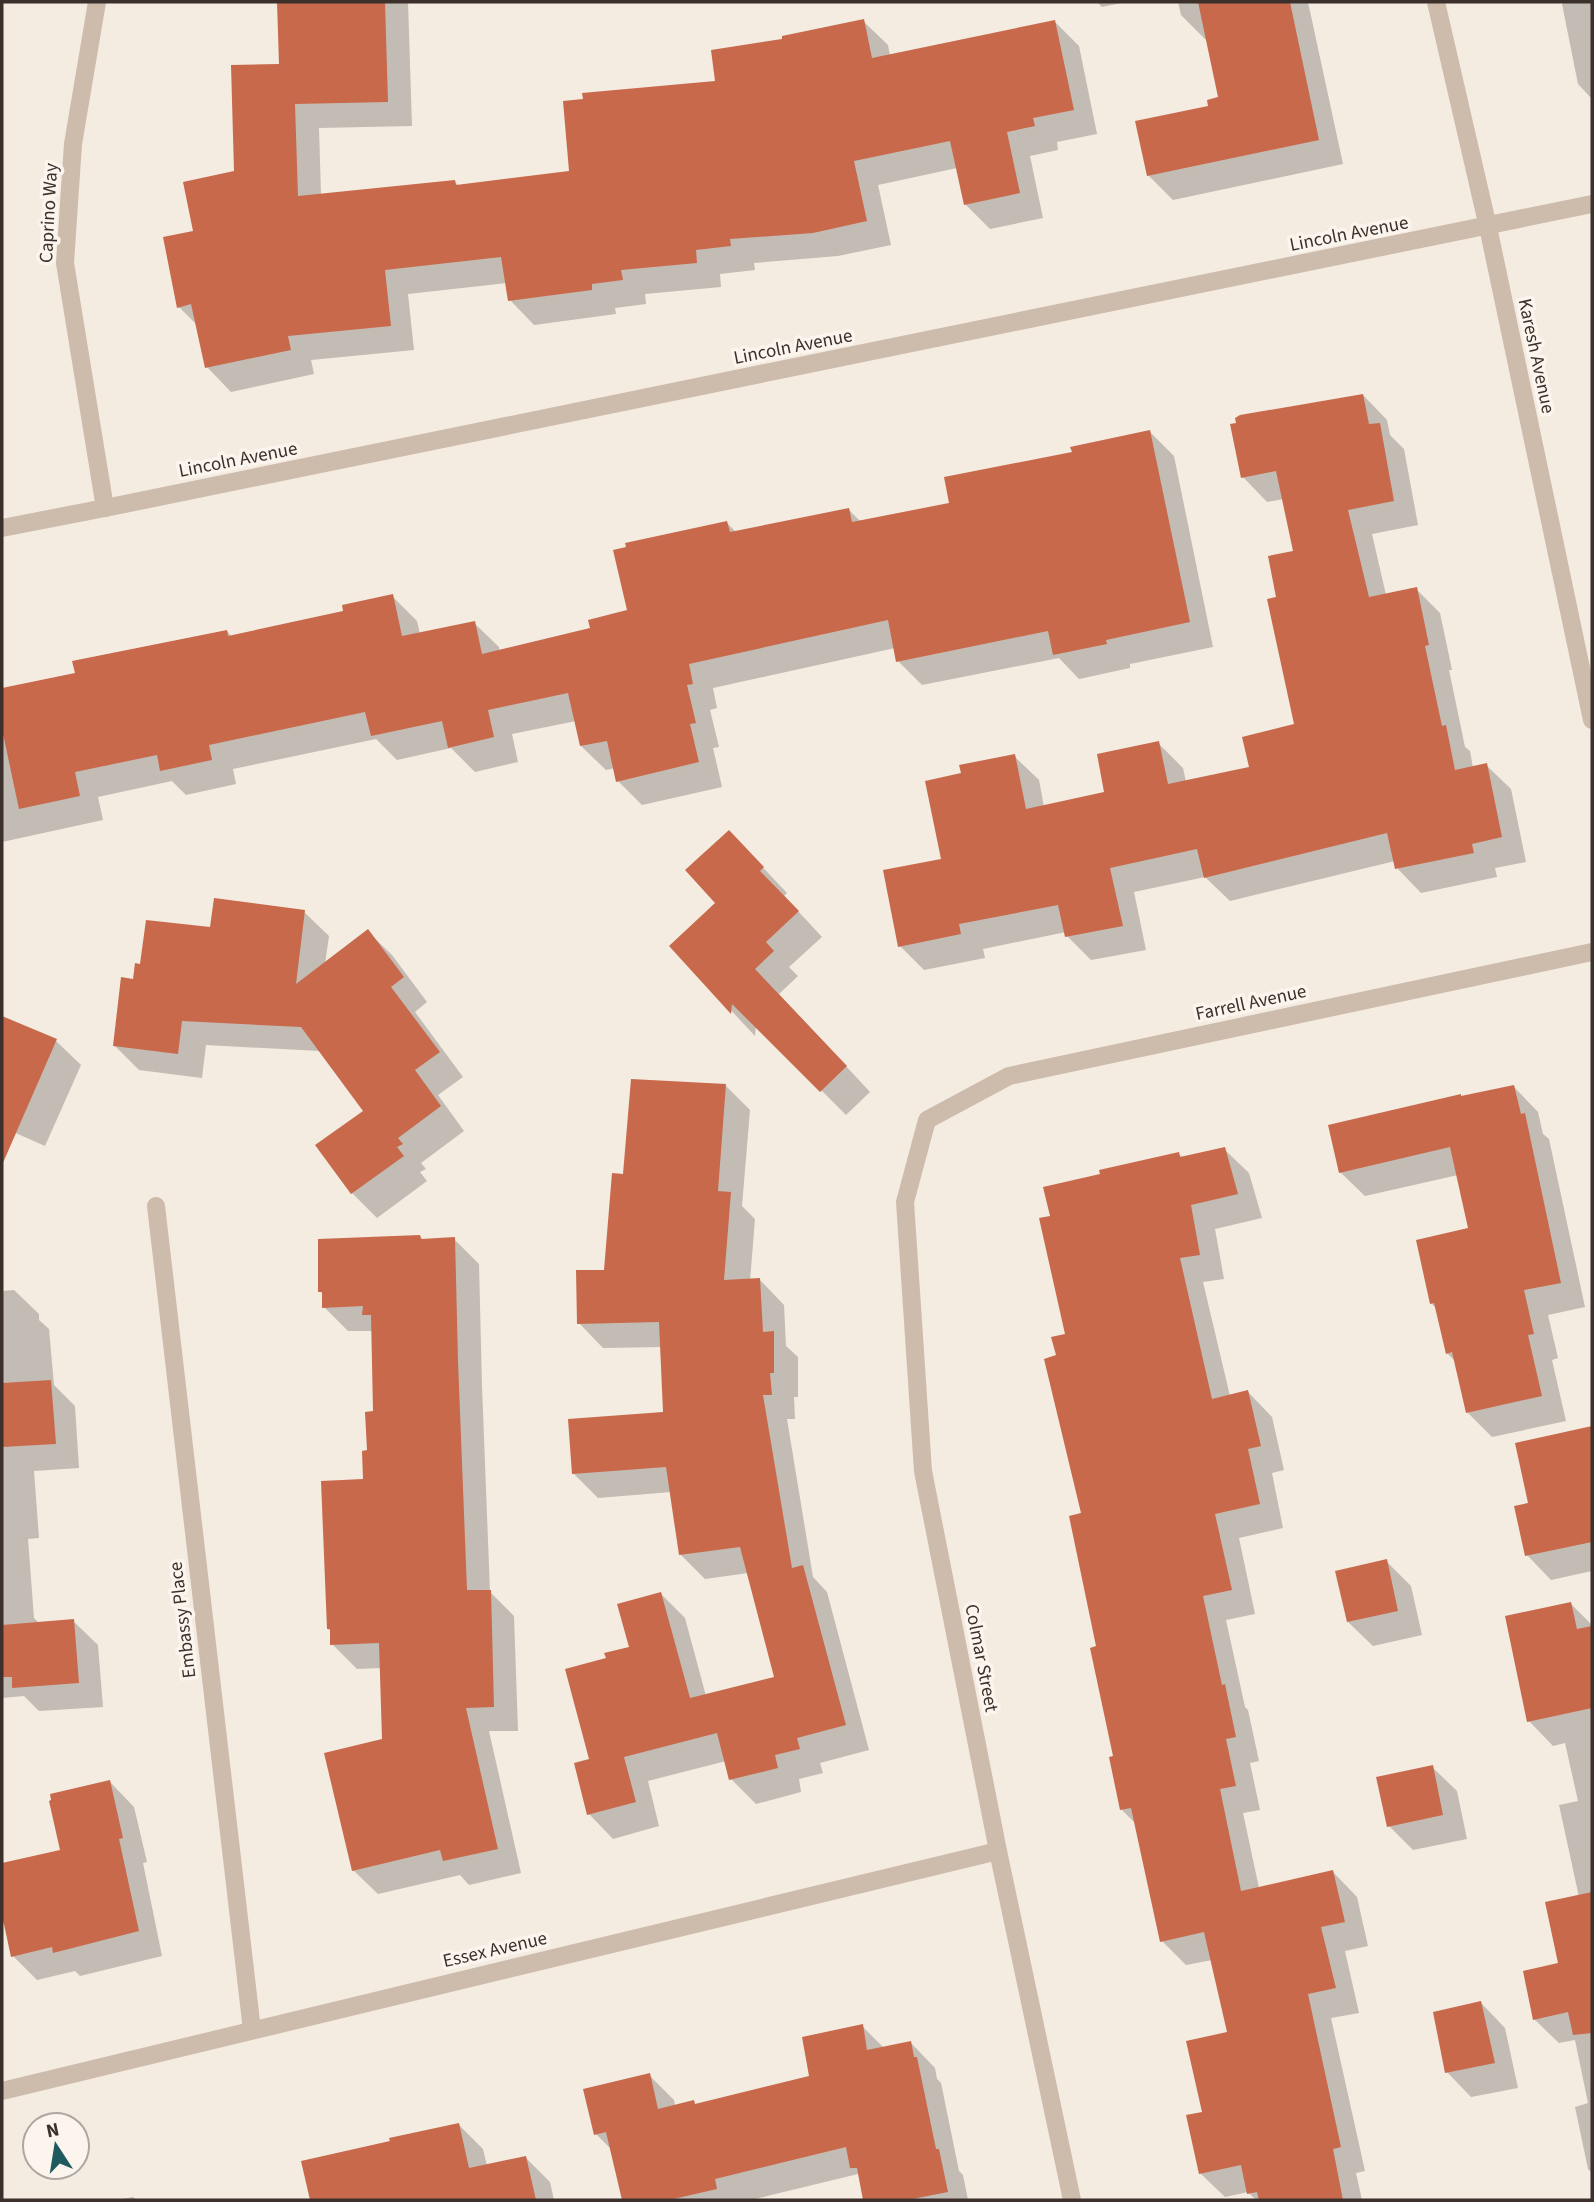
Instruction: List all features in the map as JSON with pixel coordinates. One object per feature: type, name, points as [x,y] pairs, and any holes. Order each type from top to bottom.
[{"type":"street","name":"Caprino Way","points":[[97,2],[73,144],[65,263],[105,508]]},
{"type":"street","name":"Karesh Avenue","points":[[1436,2],[1488,227],[1592,720]]},
{"type":"street","name":"Lincoln Avenue","points":[[2,528],[1592,204]]},
{"type":"street","name":"Farrell Avenue","points":[[927,1120],[1009,1076],[1592,952]]},
{"type":"street","name":"Colmar Street","points":[[927,1120],[905,1202],[923,1471],[998,1851],[1072,2200]]},
{"type":"street","name":"Embassy Place","points":[[156,1206],[253,2030]]},
{"type":"street","name":"Essex Avenue","points":[[2,2091],[998,1851]]},
{"type":"building","points":[[277,2],[385,2],[388,102],[295,104],[298,196],[455,180],[456,185],[569,171],[563,101],[583,99],[582,93],[715,81],[711,50],[782,39],[782,36],[864,19],[872,58],[1055,20],[1074,110],[1033,118],[1035,126],[1007,132],[1020,193],[964,205],[950,141],[854,161],[867,221],[813,233],[730,239],[731,246],[696,250],[697,263],[621,270],[623,280],[592,284],[592,290],[508,301],[501,257],[385,270],[391,326],[288,336],[291,350],[205,368],[191,304],[177,308],[163,237],[193,231],[183,182],[234,171],[231,65],[279,64]]},
{"type":"building","points":[[1198,2],[1290,2],[1319,140],[1147,176],[1135,121],[1208,106],[1207,100],[1218,97]]},
{"type":"building","points":[[1363,394],[1369,424],[1380,423],[1394,501],[1348,510],[1369,597],[1417,587],[1429,645],[1425,646],[1442,726],[1446,725],[1455,770],[1487,763],[1502,837],[1472,844],[1474,853],[1395,869],[1387,833],[1204,878],[1197,849],[1110,868],[1123,926],[1065,937],[1058,905],[959,924],[961,934],[898,947],[883,870],[941,859],[925,781],[961,773],[959,765],[1015,754],[1026,809],[1104,792],[1097,754],[1159,741],[1168,784],[1249,767],[1242,737],[1294,724],[1267,599],[1276,597],[1268,556],[1293,551],[1276,471],[1241,478],[1230,424],[1236,423],[1235,418],[1240,415]]},
{"type":"building","points":[[1150,430],[1190,622],[1106,640],[1107,644],[1053,655],[1048,631],[896,662],[888,620],[689,664],[693,684],[687,685],[696,723],[690,724],[699,762],[616,782],[607,741],[580,746],[568,693],[488,710],[494,737],[448,748],[442,721],[371,736],[365,712],[209,745],[212,760],[160,771],[157,755],[75,772],[80,796],[19,809],[2,729],[2,688],[75,673],[72,661],[227,630],[228,636],[343,611],[342,605],[393,594],[402,636],[475,621],[482,654],[590,628],[588,620],[627,610],[613,550],[626,547],[625,543],[727,521],[730,532],[849,508],[852,522],[949,503],[944,477],[1072,452],[1070,447]]},
{"type":"building","points":[[729,830],[764,867],[760,871],[799,911],[766,942],[774,951],[755,969],[847,1066],[820,1092],[732,1004],[731,1014],[669,946],[715,903],[685,870]]},
{"type":"building","points":[[214,898],[305,910],[296,984],[368,929],[404,977],[391,987],[440,1052],[415,1070],[441,1106],[398,1138],[403,1144],[397,1147],[404,1156],[351,1194],[315,1145],[363,1111],[301,1027],[182,1021],[178,1054],[113,1046],[121,977],[133,979],[135,963],[140,964],[146,920],[210,927]]},
{"type":"building","points":[[2,1016],[57,1039],[2,1165]]},
{"type":"building","points":[[631,1079],[726,1084],[718,1191],[731,1192],[724,1280],[760,1278],[763,1332],[774,1331],[774,1373],[770,1373],[772,1395],[763,1395],[792,1568],[803,1565],[846,1725],[797,1738],[800,1749],[775,1755],[778,1768],[729,1780],[717,1733],[624,1757],[636,1802],[587,1815],[574,1763],[589,1759],[565,1669],[606,1658],[604,1653],[629,1647],[617,1604],[661,1592],[690,1698],[774,1677],[740,1547],[679,1555],[666,1467],[572,1474],[568,1419],[663,1412],[659,1322],[577,1324],[576,1270],[604,1270],[612,1173],[623,1174]]},
{"type":"building","points":[[1514,1085],[1521,1114],[1525,1113],[1561,1283],[1524,1290],[1534,1334],[1528,1335],[1542,1396],[1466,1413],[1452,1352],[1446,1354],[1434,1303],[1430,1304],[1416,1240],[1468,1228],[1450,1147],[1339,1173],[1328,1125],[1461,1094]]},
{"type":"building","points":[[1225,1147],[1238,1194],[1191,1205],[1200,1255],[1180,1258],[1212,1399],[1248,1390],[1261,1446],[1248,1449],[1260,1504],[1215,1514],[1232,1590],[1203,1596],[1236,1737],[1226,1739],[1236,1786],[1220,1789],[1241,1891],[1333,1870],[1345,1922],[1321,1927],[1336,1988],[1308,1994],[1341,2147],[1333,2149],[1343,2200],[1259,2200],[1257,2192],[1247,2194],[1241,2165],[1199,2174],[1186,2115],[1202,2112],[1186,2041],[1227,2032],[1204,1932],[1160,1942],[1131,1808],[1120,1810],[1109,1757],[1113,1756],[1090,1648],[1096,1646],[1069,1516],[1081,1513],[1044,1359],[1056,1355],[1051,1337],[1065,1334],[1039,1218],[1050,1216],[1043,1187],[1100,1174],[1099,1170],[1179,1152],[1180,1157]]},
{"type":"building","points":[[420,1235],[421,1239],[455,1237],[467,1590],[491,1590],[494,1707],[466,1708],[498,1849],[443,1861],[440,1850],[352,1871],[324,1753],[382,1739],[379,1643],[330,1645],[330,1629],[327,1629],[321,1481],[363,1479],[362,1451],[367,1450],[365,1412],[373,1411],[371,1315],[362,1315],[363,1306],[322,1308],[322,1292],[318,1292],[318,1239]]},
{"type":"building","points":[[51,1380],[56,1444],[2,1447],[2,1383]]},
{"type":"building","points":[[1592,1426],[1592,1542],[1525,1556],[1514,1506],[1528,1503],[1515,1443]]},
{"type":"building","points":[[1387,1559],[1398,1611],[1347,1622],[1335,1571]]},
{"type":"building","points":[[1571,1602],[1577,1629],[1592,1626],[1592,1708],[1527,1722],[1505,1616]]},
{"type":"building","points":[[74,1619],[79,1683],[12,1688],[12,1677],[2,1677],[2,1625]]},
{"type":"building","points":[[1433,1765],[1443,1815],[1387,1827],[1376,1777]]},
{"type":"building","points":[[110,1780],[123,1838],[119,1839],[139,1931],[53,1953],[52,1947],[11,1957],[2,1915],[2,1863],[60,1850],[49,1801],[50,1794]]},
{"type":"building","points":[[1592,1892],[1592,2033],[1573,2035],[1568,2012],[1533,2020],[1523,1971],[1558,1963],[1545,1902]]},
{"type":"building","points":[[1481,2001],[1495,2063],[1445,2073],[1433,2012]]},
{"type":"building","points":[[863,2024],[867,2050],[911,2041],[948,2192],[907,2200],[863,2200],[857,2168],[850,2168],[846,2147],[715,2179],[717,2189],[669,2200],[622,2200],[606,2132],[594,2135],[583,2089],[650,2073],[658,2109],[694,2100],[695,2104],[809,2076],[802,2037]]},
{"type":"building","points":[[459,2123],[469,2168],[526,2156],[536,2200],[310,2200],[301,2161]]}]
